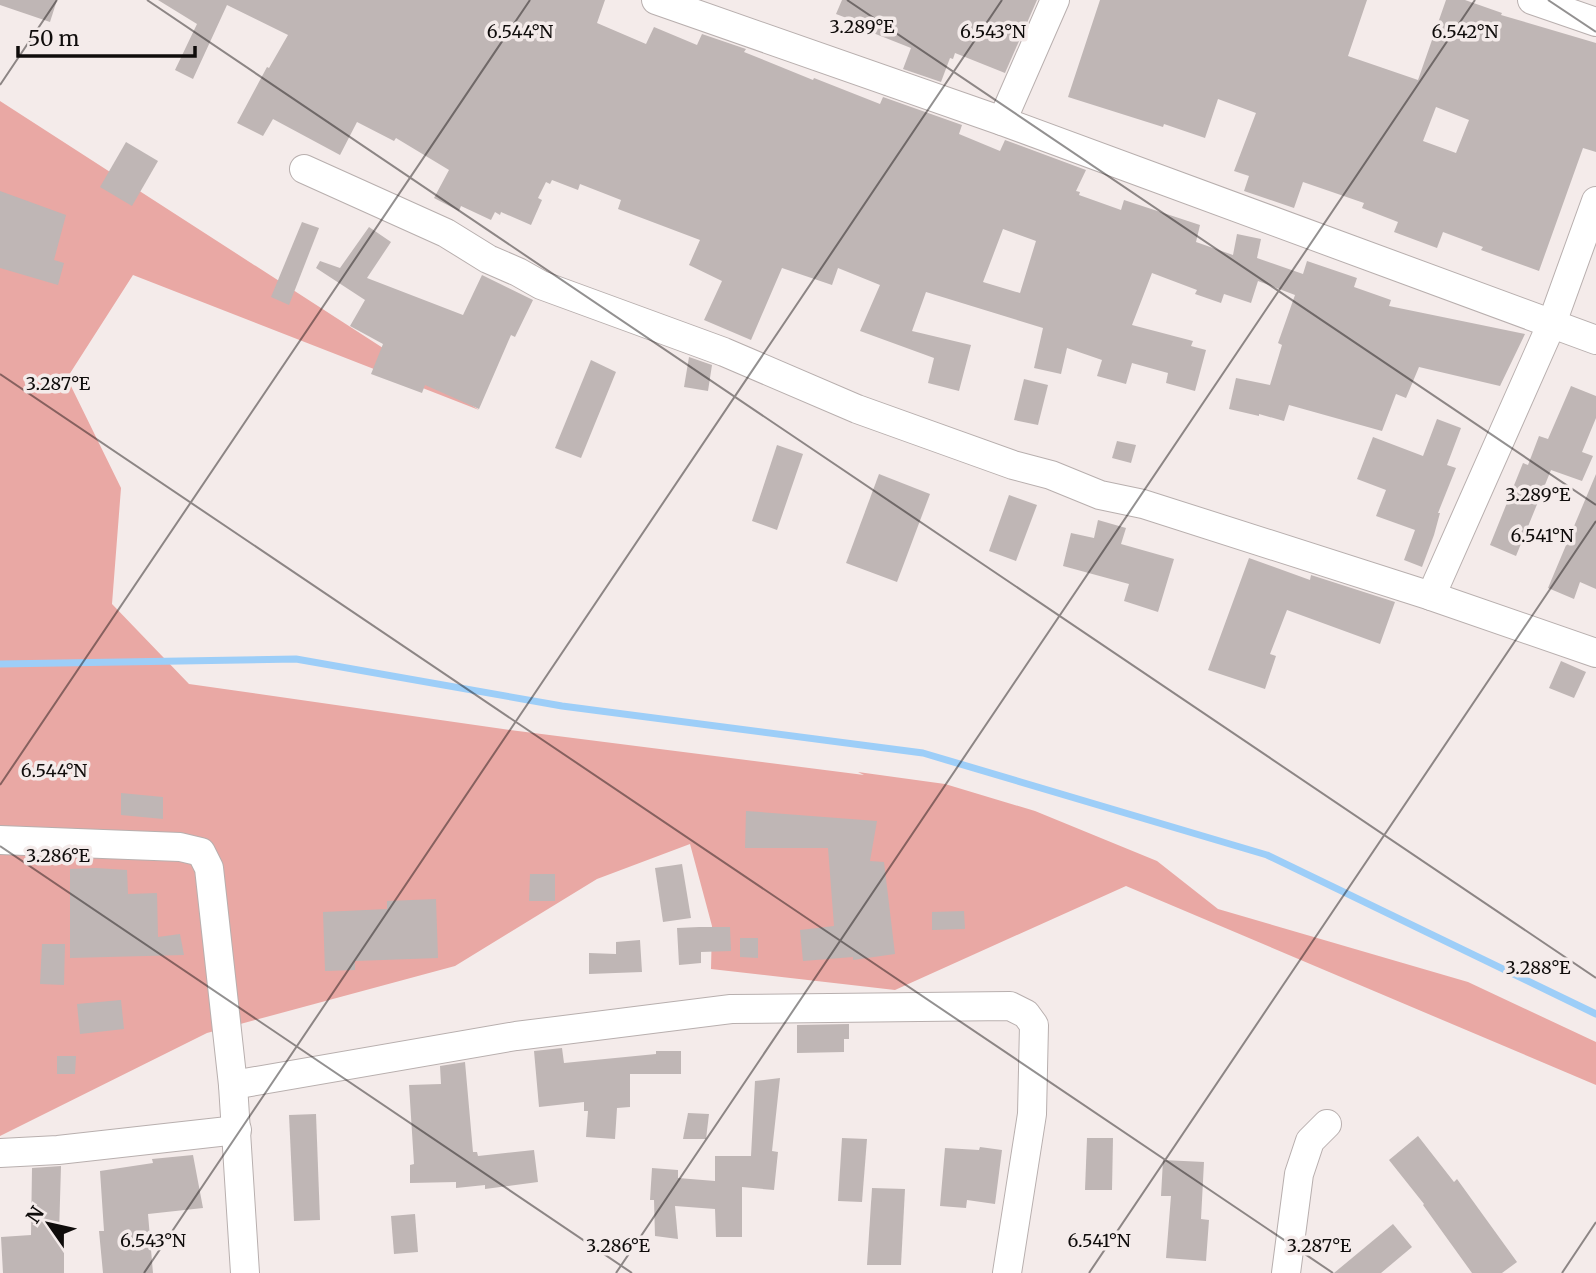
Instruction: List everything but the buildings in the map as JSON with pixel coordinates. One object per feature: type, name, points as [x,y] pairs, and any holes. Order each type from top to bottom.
[{"type":"street","points":[[656,0],[1002,121],[1596,340]]},
{"type":"street","points":[[1002,121],[1055,0]]},
{"type":"street","points":[[1532,0],[1596,22]]},
{"type":"street","points":[[304,169],[446,233],[488,259],[541,285],[724,352],[857,409],[1013,465],[1051,475],[1100,495],[1143,504],[1431,596],[1596,653]]},
{"type":"street","points":[[1431,596],[1552,323],[1596,201]]},
{"type":"street","points":[[0,840],[180,848],[201,852],[209,868],[233,1085],[245,1273]]},
{"type":"street","points":[[233,1085],[516,1036],[731,1009],[1010,1006],[1026,1014],[1034,1025],[1032,1114],[1007,1273]]},
{"type":"street","points":[[1286,1273],[1299,1174],[1310,1141],[1327,1124]]},
{"type":"street","points":[[0,1153],[58,1150],[237,1130]]},
{"type":"shaded area","points":[[0,101],[479,410],[133,275],[67,378],[121,488],[112,604],[189,684],[510,730],[945,784],[1035,811],[1157,861],[1218,909],[1468,982],[1596,1042],[1596,1085],[1126,886],[895,990],[711,969],[712,926],[690,844],[597,879],[455,966],[207,1033],[0,1136]]},
{"type":"waterway","points":[[0,664],[296,659],[562,706],[923,753],[1267,855],[1596,1014]]}]
